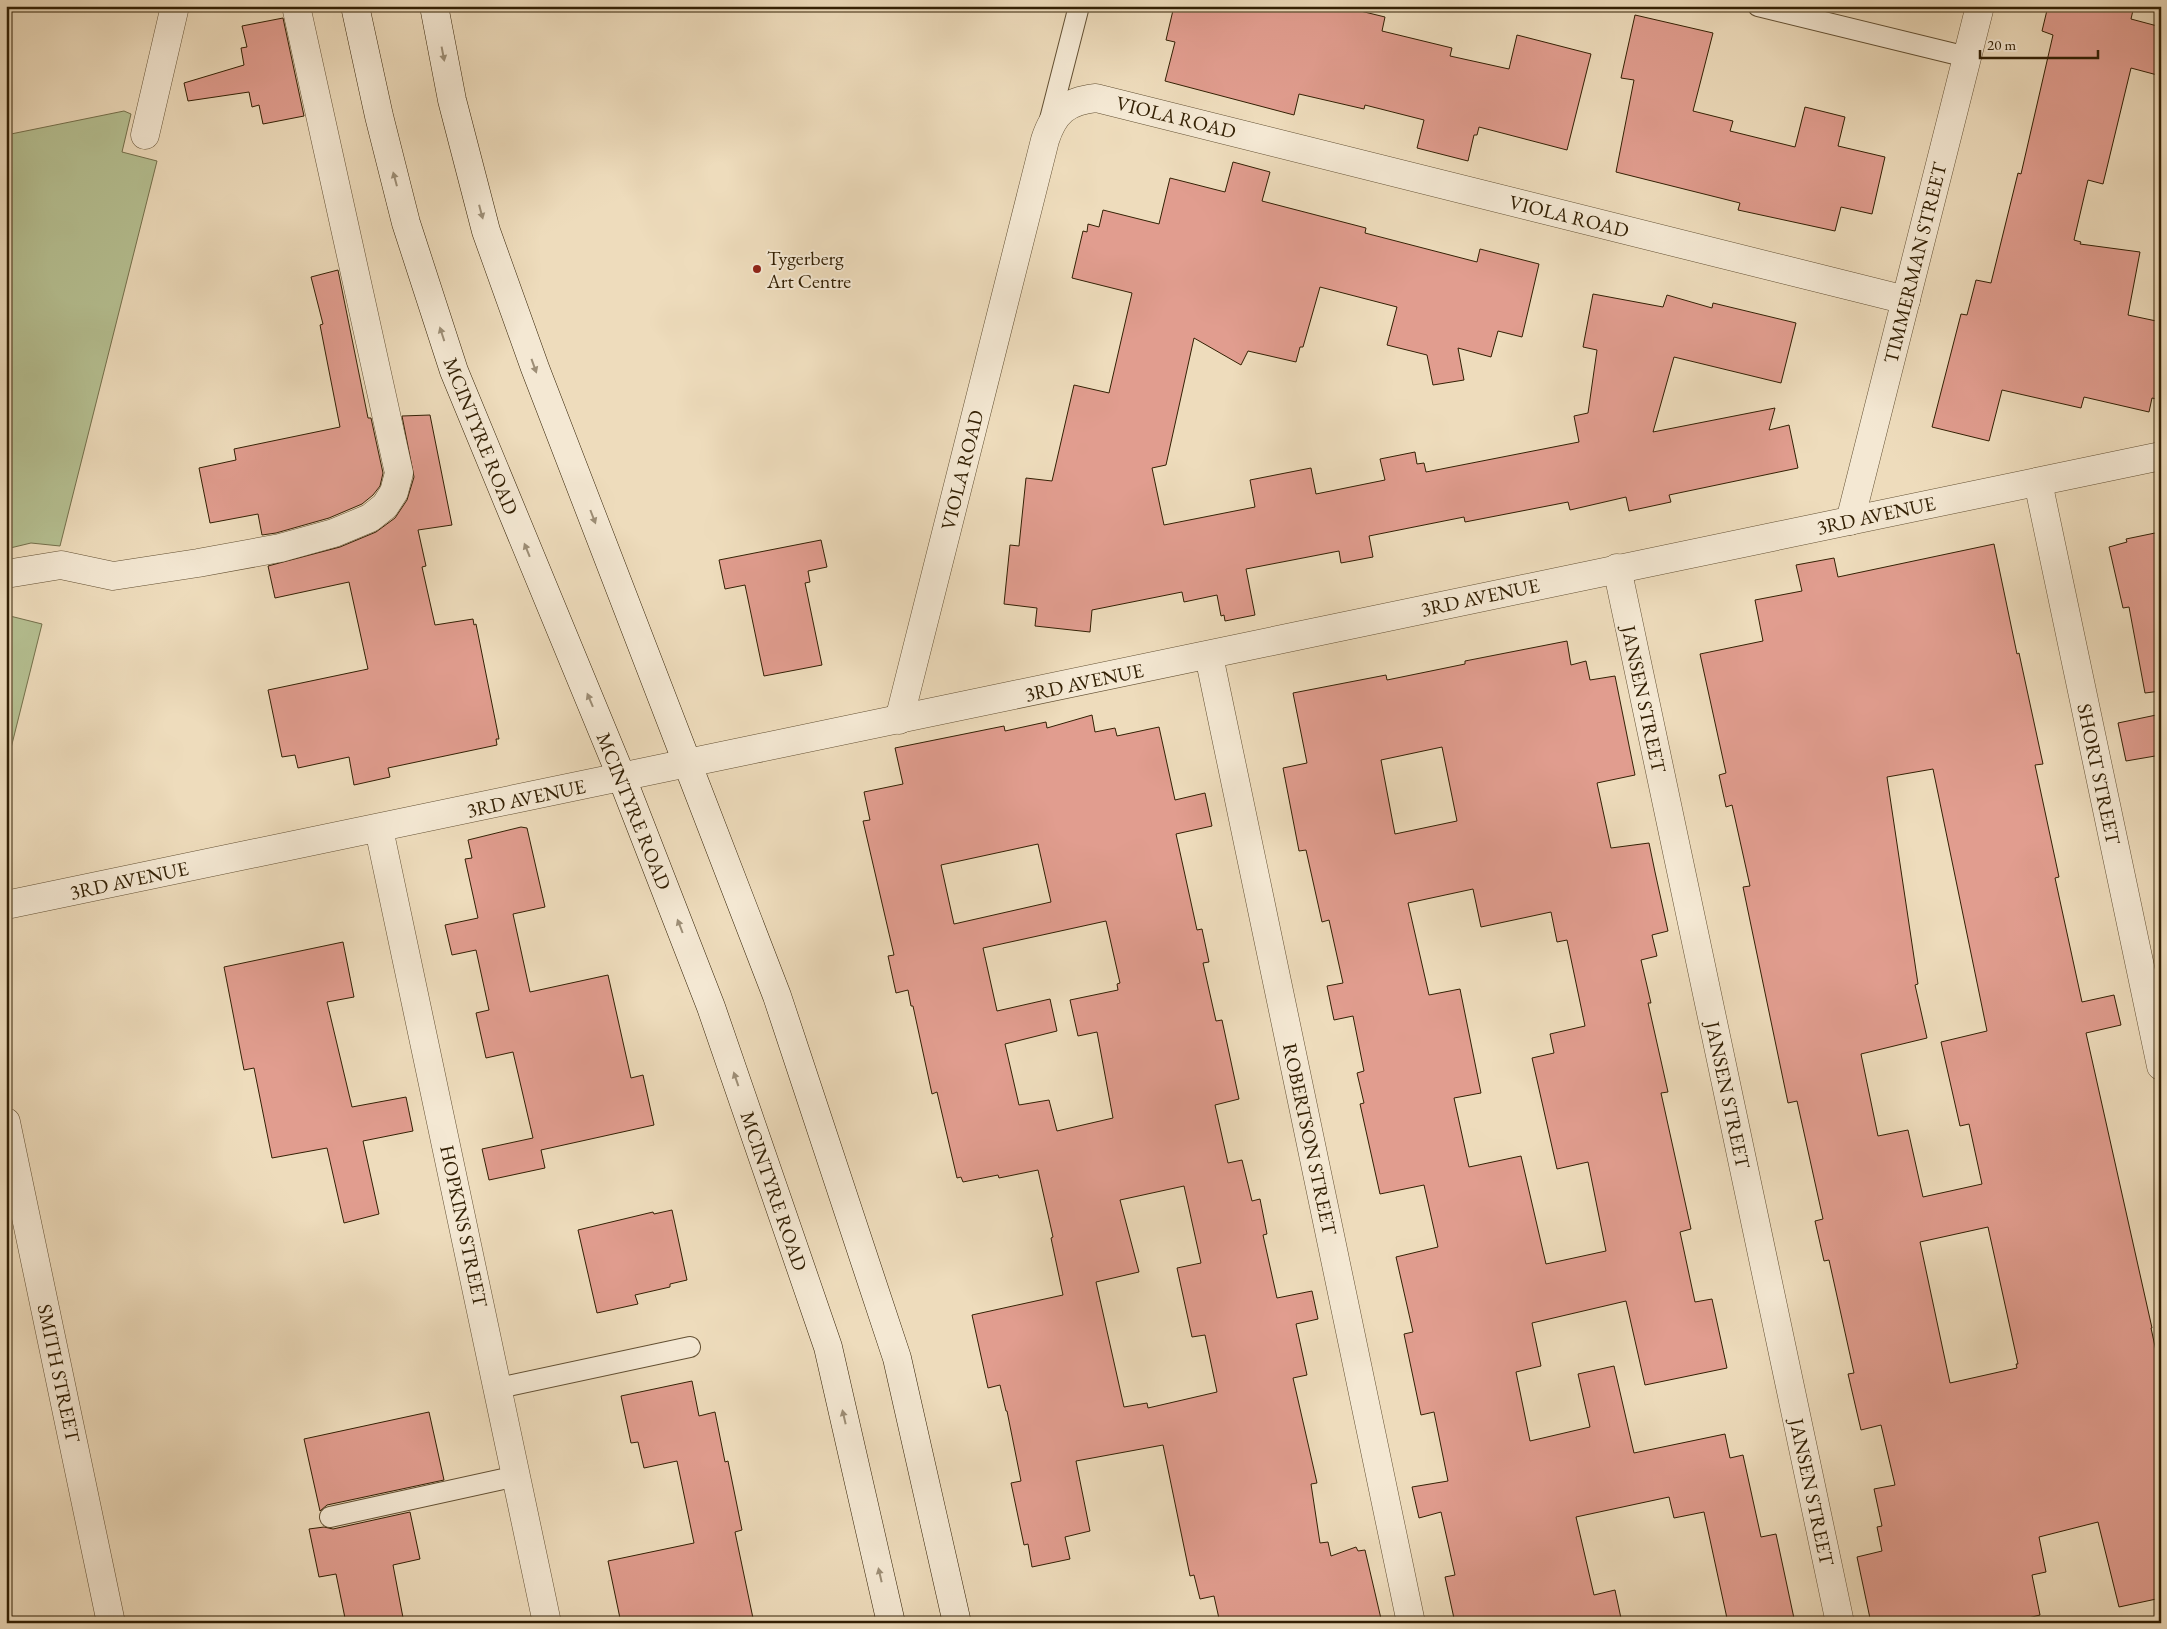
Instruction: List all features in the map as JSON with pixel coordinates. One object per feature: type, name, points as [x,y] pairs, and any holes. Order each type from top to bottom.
[{"type":"street","points":[[145,135],[176,6]]},
{"type":"street","points":[[6,574],[61,565],[113,576],[198,564],[280,548],[334,533],[370,518],[385,506],[394,492],[398,473],[397,463],[296,6]]},
{"type":"street","name":"MCINTYRE ROAD","points":[[355,6],[378,116],[406,223],[454,371],[622,778],[711,1006],[828,1347],[891,1623]]},
{"type":"street","points":[[434,6],[452,100],[486,231],[538,377],[777,996],[897,1358],[957,1623]]},
{"type":"street","name":"TIMMERMAN STREET","points":[[1850,521],[1980,6]]},
{"type":"street","name":"VIOLA ROAD","points":[[900,720],[1045,140],[1050,124],[1060,111],[1077,101],[1096,98],[1906,300]]},
{"type":"street","name":"3RD AVENUE","points":[[6,905],[379,829],[1209,656],[1617,568],[2161,456]]},
{"type":"street","name":"SHORT STREET","points":[[2038,482],[2161,1066]]},
{"type":"street","name":"JANSEN STREET","points":[[1617,568],[1840,1623]]},
{"type":"street","name":"ROBERTSON STREET","points":[[1209,656],[1411,1623]]},
{"type":"street","name":"HOPKINS STREET","points":[[379,829],[499,1388],[547,1623]]},
{"type":"street","name":"SMITH STREET","points":[[6,1122],[111,1623]]},
{"type":"lane","points":[[1045,140],[1079,6]]},
{"type":"lane","points":[[1758,6],[1967,57]]},
{"type":"lane","points":[[499,1388],[690,1346]]},
{"type":"lane","points":[[330,1517],[517,1476]]},
{"type":"green space","points":[[124,111],[131,114],[122,152],[157,161],[60,546],[31,543],[6,549],[6,135]]},
{"type":"green space","points":[[6,615],[42,624],[6,768]]},
{"type":"building","points":[[1174,6],[1340,6],[1385,17],[1382,31],[1452,48],[1450,56],[1509,69],[1517,35],[1591,54],[1567,150],[1479,127],[1477,135],[1474,135],[1468,161],[1417,148],[1424,120],[1365,105],[1364,109],[1299,94],[1294,115],[1165,81],[1175,42],[1166,40]]},
{"type":"building","points":[[2048,6],[2134,6],[2131,19],[2161,27],[2161,76],[2131,68],[2103,184],[2088,180],[2074,240],[2081,242],[2080,244],[2140,252],[2128,315],[2161,322],[2161,400],[2152,398],[2149,412],[2084,397],[2081,408],[2002,390],[1989,441],[1932,427],[1961,314],[1967,315],[1976,280],[1991,283],[2018,173],[2021,174],[2053,35],[2042,31]]},
{"type":"building","points":[[1635,15],[1713,33],[1693,111],[1733,121],[1730,131],[1795,147],[1805,107],[1845,117],[1838,146],[1885,157],[1872,214],[1841,207],[1835,231],[1738,210],[1740,203],[1616,172],[1634,80],[1621,78]]},
{"type":"building","points":[[283,18],[304,116],[263,124],[259,105],[252,107],[249,92],[188,101],[184,83],[244,65],[241,48],[247,47],[242,26]]},
{"type":"building","points":[[1233,162],[1270,172],[1262,201],[1366,228],[1365,233],[1477,262],[1480,249],[1539,264],[1522,337],[1498,331],[1491,357],[1458,348],[1464,380],[1433,385],[1427,355],[1387,345],[1397,307],[1320,287],[1303,347],[1300,347],[1296,362],[1248,351],[1241,365],[1194,338],[1166,465],[1152,468],[1164,525],[1255,507],[1250,480],[1311,468],[1316,494],[1385,480],[1380,459],[1415,452],[1417,464],[1424,463],[1426,472],[1579,442],[1574,416],[1588,413],[1597,350],[1583,347],[1593,294],[1663,307],[1667,295],[1712,308],[1713,303],[1796,323],[1781,383],[1674,357],[1653,432],[1775,408],[1769,430],[1789,425],[1798,468],[1669,495],[1671,502],[1629,511],[1626,497],[1570,510],[1568,502],[1465,522],[1464,517],[1369,536],[1373,557],[1341,563],[1339,551],[1246,569],[1255,615],[1225,621],[1224,615],[1221,616],[1217,595],[1184,602],[1182,592],[1092,610],[1090,632],[1035,626],[1037,608],[1004,604],[1010,545],[1019,546],[1026,478],[1052,481],[1074,385],[1109,393],[1132,293],[1072,278],[1083,231],[1087,232],[1088,224],[1099,227],[1103,210],[1159,224],[1170,178],[1225,192]]},
{"type":"building","points":[[338,270],[368,418],[371,418],[383,473],[380,486],[362,504],[329,518],[276,533],[262,535],[258,514],[210,523],[199,468],[236,460],[234,449],[340,427],[320,325],[323,324],[311,277]]},
{"type":"building","points":[[430,415],[452,525],[418,530],[426,566],[422,567],[435,625],[473,619],[474,625],[476,624],[499,739],[496,739],[497,745],[388,768],[390,777],[354,785],[349,757],[298,768],[295,755],[282,757],[268,690],[368,669],[349,582],[275,598],[268,566],[340,547],[376,532],[395,518],[407,500],[414,477],[402,416]]},
{"type":"building","points":[[2155,533],[2161,550],[2161,691],[2145,693],[2129,607],[2123,608],[2109,547],[2127,542],[2126,539]]},
{"type":"building","points":[[821,540],[827,567],[808,571],[810,582],[805,583],[822,665],[764,676],[745,585],[725,589],[719,560]]},
{"type":"building","points":[[1994,544],[2043,764],[2035,765],[2059,877],[2055,878],[2082,1002],[2114,995],[2121,1025],[2086,1033],[2161,1374],[2161,1598],[2119,1607],[2098,1522],[2039,1537],[2046,1572],[2032,1575],[2040,1615],[2009,1623],[1871,1623],[1857,1557],[1882,1551],[1877,1527],[1882,1526],[1874,1489],[1895,1485],[1881,1425],[1861,1430],[1848,1374],[1854,1373],[1829,1260],[1824,1261],[1815,1221],[1823,1219],[1797,1101],[1788,1103],[1743,887],[1750,886],[1732,805],[1726,807],[1719,775],[1726,773],[1700,654],[1763,641],[1755,600],[1802,591],[1796,565],[1834,558],[1838,577]],"holes":[[[1933,769],[1987,1031],[1941,1042],[1960,1126],[1969,1124],[1982,1184],[1923,1197],[1908,1130],[1878,1136],[1861,1054],[1927,1038],[1915,985],[1918,984],[1887,777]],[[1988,1227],[2018,1364],[2016,1364],[2017,1368],[1950,1383],[1920,1242]]]},
{"type":"building","points":[[1567,641],[1571,665],[1586,661],[1590,680],[1615,676],[1635,775],[1597,783],[1611,848],[1649,843],[1668,931],[1652,935],[1657,956],[1641,960],[1651,1003],[1648,1003],[1668,1092],[1661,1093],[1691,1229],[1680,1232],[1695,1302],[1712,1299],[1727,1368],[1645,1385],[1626,1301],[1532,1323],[1541,1366],[1516,1372],[1530,1441],[1590,1427],[1578,1374],[1614,1366],[1634,1453],[1725,1434],[1730,1458],[1743,1455],[1761,1537],[1776,1534],[1795,1623],[1728,1623],[1704,1512],[1674,1518],[1669,1497],[1576,1517],[1594,1595],[1615,1590],[1622,1623],[1455,1623],[1445,1577],[1455,1575],[1441,1512],[1419,1518],[1412,1487],[1448,1481],[1434,1412],[1421,1415],[1404,1334],[1413,1332],[1396,1257],[1438,1247],[1424,1185],[1380,1194],[1360,1104],[1364,1103],[1357,1073],[1364,1071],[1353,1016],[1334,1020],[1327,986],[1343,983],[1329,920],[1322,922],[1306,850],[1299,851],[1283,768],[1307,763],[1293,693],[1386,675],[1387,680],[1465,664],[1465,661]],"holes":[[[1442,747],[1457,821],[1395,834],[1381,760]],[[1473,889],[1481,927],[1551,912],[1557,942],[1567,940],[1585,1026],[1550,1034],[1554,1053],[1532,1058],[1557,1169],[1588,1162],[1606,1251],[1546,1264],[1521,1156],[1469,1167],[1454,1098],[1481,1093],[1460,989],[1429,995],[1408,903]]]},
{"type":"building","points":[[2161,714],[2161,755],[2126,761],[2118,723]]},
{"type":"building","points":[[1092,715],[1095,732],[1115,728],[1117,736],[1159,727],[1175,800],[1205,793],[1212,826],[1176,834],[1197,930],[1202,929],[1209,962],[1203,963],[1216,1021],[1222,1020],[1239,1099],[1215,1105],[1228,1163],[1242,1160],[1252,1201],[1260,1199],[1267,1234],[1263,1235],[1277,1298],[1312,1291],[1318,1319],[1296,1324],[1307,1375],[1293,1378],[1317,1483],[1311,1484],[1320,1543],[1328,1542],[1331,1556],[1356,1547],[1358,1551],[1365,1550],[1382,1623],[1220,1623],[1214,1596],[1200,1599],[1194,1575],[1190,1576],[1163,1445],[1076,1461],[1090,1531],[1065,1537],[1070,1559],[1032,1567],[1028,1544],[1024,1545],[1011,1483],[1021,1481],[1007,1411],[1000,1385],[988,1388],[972,1315],[1063,1295],[1051,1238],[1053,1237],[1038,1170],[999,1178],[998,1175],[963,1182],[961,1177],[957,1178],[937,1092],[932,1094],[908,990],[896,993],[888,956],[894,955],[863,821],[870,820],[864,792],[903,784],[895,748],[1004,726],[1005,731],[1046,722],[1047,728]],"holes":[[[1038,844],[1051,902],[954,924],[941,865]],[[1106,921],[1120,983],[1117,984],[1118,990],[1070,1000],[1078,1036],[1097,1032],[1113,1118],[1057,1131],[1049,1100],[1019,1105],[1005,1044],[1057,1031],[1050,999],[997,1011],[983,948]],[[1184,1186],[1201,1263],[1177,1268],[1192,1337],[1205,1335],[1217,1392],[1148,1408],[1147,1403],[1124,1407],[1096,1282],[1139,1272],[1120,1200]]]},
{"type":"building","points":[[521,827],[527,828],[545,907],[513,914],[530,992],[608,975],[631,1078],[643,1075],[654,1125],[541,1150],[545,1168],[489,1180],[482,1149],[533,1138],[513,1052],[486,1058],[476,1013],[489,1010],[476,950],[452,955],[445,925],[478,918],[465,859],[472,858],[468,840]]},
{"type":"building","points":[[343,942],[354,997],[327,1002],[352,1107],[406,1097],[413,1131],[363,1141],[379,1214],[344,1223],[327,1148],[272,1158],[254,1068],[244,1070],[224,967]]},
{"type":"building","points":[[672,1210],[687,1280],[670,1284],[670,1287],[635,1295],[638,1304],[597,1313],[578,1230],[653,1212],[654,1214]]},
{"type":"building","points":[[692,1381],[699,1416],[715,1412],[725,1462],[728,1461],[742,1530],[735,1532],[754,1623],[621,1623],[608,1561],[694,1543],[677,1461],[644,1468],[638,1442],[631,1443],[621,1396]]},
{"type":"building","points":[[429,1412],[444,1480],[327,1505],[320,1511],[304,1439]]},
{"type":"building","points":[[410,1512],[420,1559],[393,1565],[404,1623],[346,1623],[336,1574],[319,1577],[309,1529],[324,1527],[333,1529]]},
{"type":"place","name":"Tygerberg Art Centre","points":[[757,269]]}]
